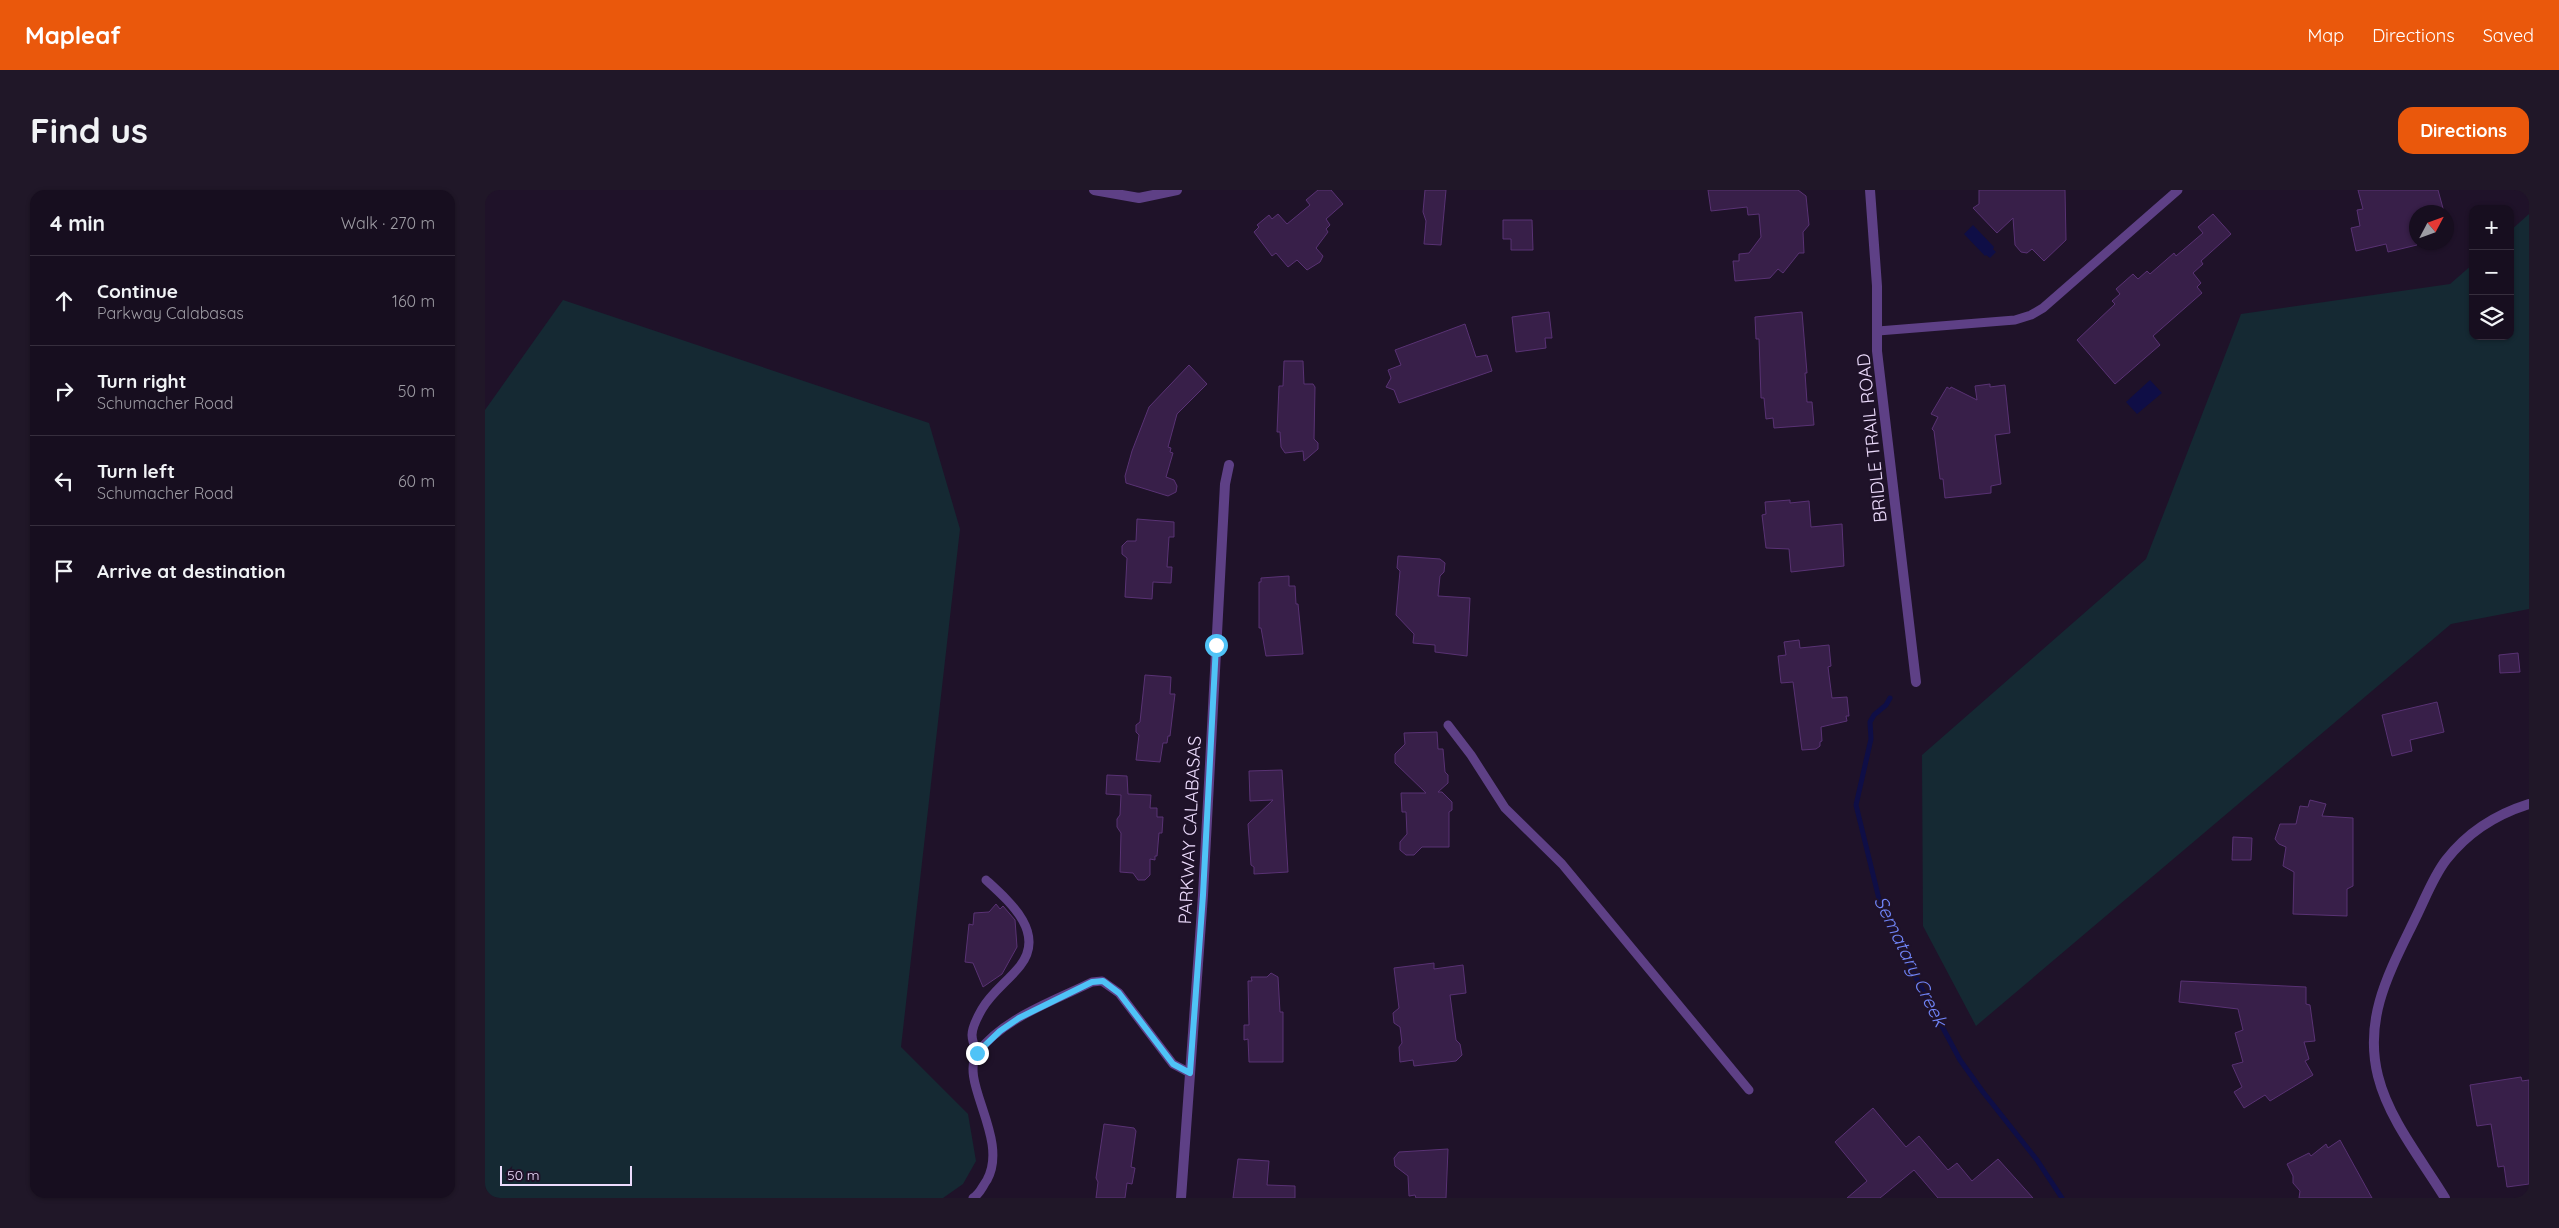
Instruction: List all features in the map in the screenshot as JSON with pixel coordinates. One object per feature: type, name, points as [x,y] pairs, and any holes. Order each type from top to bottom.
[{"type":"street","points":[[1094,190],[1139,198],[1177,190]]},
{"type":"street","name":"BRIDLE TRAIL ROAD","points":[[1870,190],[1877,286],[1877,351],[1916,682]]},
{"type":"street","name":"PARKWAY CALABASAS","points":[[1181,1198],[1203,895],[1225,493],[1229,465]]},
{"type":"street","points":[[2445,1198],[2388,1105],[2378,1075],[2374,1044],[2375,1017],[2382,989],[2445,861],[2474,831],[2509,810],[2529,804]]},
{"type":"lane","points":[[1877,330],[2015,320],[2031,315],[2043,308],[2178,190]]},
{"type":"lane","points":[[1448,725],[1471,755],[1505,808],[1562,864],[1749,1090]]},
{"type":"lane","points":[[973,1198],[978,1194],[991,1172],[994,1148],[971,1075],[977,1053],[972,1035],[978,1015],[986,1002],[1021,965],[1027,954],[1029,937],[1025,921],[986,880]]},
{"type":"lane","points":[[977,1053],[1000,1031],[1019,1018],[1092,982],[1103,981],[1119,993],[1173,1064],[1190,1073]]},
{"type":"shaded area","points":[[2529,214],[2529,609],[2451,624],[1976,1026],[1923,926],[1922,755],[2146,559],[2241,314],[2450,284],[2469,267],[2469,340],[2514,340],[2514,227]]},
{"type":"shaded area","points":[[1973,225],[1994,247],[1993,249],[1996,252],[1990,258],[1985,256],[1964,234]]},
{"type":"shaded area","points":[[563,300],[929,423],[960,529],[901,1047],[968,1114],[976,1161],[963,1184],[943,1198],[485,1198],[485,410]]},
{"type":"shaded area","points":[[2150,380],[2162,393],[2137,414],[2126,402]]},
{"type":"building","points":[[1318,190],[1331,190],[1343,204],[1326,219],[1330,225],[1326,229],[1328,232],[1316,248],[1323,256],[1320,262],[1307,270],[1297,260],[1288,267],[1276,253],[1272,256],[1254,232],[1259,227],[1257,225],[1269,215],[1272,219],[1278,214],[1287,224],[1310,205],[1306,200]]},
{"type":"building","points":[[1425,190],[1446,190],[1441,245],[1424,244],[1426,221],[1423,212]]},
{"type":"building","points":[[1708,190],[1798,190],[1806,196],[1809,225],[1803,232],[1804,253],[1799,253],[1783,273],[1778,269],[1770,278],[1735,281],[1733,261],[1739,261],[1739,254],[1749,253],[1761,237],[1759,214],[1748,215],[1747,207],[1711,211]]},
{"type":"building","points":[[1979,190],[2065,190],[2066,240],[2044,261],[2032,249],[2027,253],[2021,252],[2015,245],[2013,218],[1997,233],[1973,208],[1979,204]]},
{"type":"building","points":[[2358,190],[2438,190],[2442,205],[2409,205],[2409,247],[2388,252],[2386,244],[2356,251],[2351,228],[2360,226],[2357,210],[2363,209]]},
{"type":"building","points":[[2213,214],[2231,234],[2201,261],[2203,264],[2193,273],[2201,283],[2197,287],[2202,293],[2153,336],[2160,345],[2115,384],[2077,340],[2115,304],[2112,301],[2120,294],[2116,289],[2133,274],[2138,279],[2147,271],[2150,274],[2174,253],[2176,256],[2203,233],[2198,227]]},
{"type":"building","points":[[1503,220],[1532,220],[1533,250],[1511,250],[1511,239],[1503,239]]},
{"type":"building","points":[[1549,312],[1552,338],[1545,338],[1546,348],[1516,352],[1512,317]]},
{"type":"building","points":[[1802,312],[1807,373],[1805,373],[1807,402],[1812,402],[1814,425],[1774,428],[1773,418],[1766,419],[1764,398],[1761,398],[1759,339],[1756,339],[1755,317]]},
{"type":"building","points":[[1465,324],[1476,357],[1487,355],[1492,371],[1399,403],[1394,390],[1386,387],[1391,378],[1388,370],[1401,365],[1395,350]]},
{"type":"building","points":[[1284,361],[1303,361],[1304,384],[1313,384],[1315,387],[1314,439],[1318,443],[1318,449],[1304,461],[1303,451],[1285,453],[1281,447],[1280,432],[1277,432],[1279,386],[1283,386]]},
{"type":"building","points":[[1189,365],[1207,384],[1177,414],[1168,447],[1171,448],[1170,452],[1173,453],[1166,477],[1174,480],[1177,486],[1176,492],[1168,496],[1126,483],[1125,476],[1132,451],[1149,407]]},
{"type":"building","points":[[1990,384],[1990,387],[2005,385],[2010,433],[1995,435],[2001,484],[1991,486],[1991,493],[1945,498],[1943,479],[1940,479],[1934,431],[1932,429],[1938,417],[1931,414],[1947,387],[1950,389],[1951,387],[1977,400],[1975,386]]},
{"type":"building","points":[[1790,500],[1790,503],[1809,501],[1811,527],[1842,524],[1844,566],[1791,572],[1789,549],[1766,548],[1762,515],[1766,514],[1765,502]]},
{"type":"building","points":[[1137,519],[1174,522],[1174,537],[1169,537],[1167,567],[1172,567],[1171,583],[1153,582],[1152,599],[1125,597],[1127,558],[1122,554],[1122,546],[1127,541],[1136,541]]},
{"type":"building","points":[[1398,556],[1440,559],[1445,563],[1444,572],[1440,576],[1438,596],[1470,598],[1467,656],[1435,652],[1435,645],[1413,643],[1414,634],[1396,615],[1400,571],[1397,568]]},
{"type":"building","points":[[1289,576],[1289,586],[1295,586],[1303,654],[1266,656],[1261,628],[1259,628],[1259,582],[1261,582],[1261,578]]},
{"type":"building","points":[[1799,640],[1800,648],[1829,645],[1831,666],[1828,667],[1832,698],[1847,697],[1849,716],[1846,716],[1847,721],[1821,727],[1822,741],[1816,749],[1802,750],[1793,682],[1781,683],[1778,656],[1786,655],[1784,642]]},
{"type":"building","points":[[2518,653],[2520,672],[2500,673],[2499,655]]},
{"type":"building","points":[[1145,675],[1171,677],[1170,694],[1175,694],[1170,736],[1168,736],[1167,743],[1163,743],[1160,762],[1136,760],[1139,735],[1136,732],[1136,725],[1140,722]]},
{"type":"building","points":[[2437,702],[2444,732],[2410,740],[2412,751],[2392,756],[2382,715]]},
{"type":"building","points":[[1437,732],[1438,749],[1443,749],[1445,772],[1448,775],[1448,783],[1438,792],[1442,792],[1452,802],[1452,810],[1449,812],[1449,847],[1422,847],[1414,855],[1406,855],[1400,850],[1400,842],[1407,834],[1406,812],[1402,812],[1401,793],[1426,793],[1395,763],[1395,754],[1405,744],[1404,733]]},
{"type":"building","points":[[1282,770],[1288,872],[1254,874],[1254,867],[1251,865],[1248,824],[1273,800],[1250,801],[1249,771]]},
{"type":"building","points":[[1107,775],[1127,776],[1128,794],[1151,795],[1150,808],[1157,808],[1157,817],[1163,817],[1162,833],[1159,833],[1157,856],[1155,856],[1155,860],[1150,859],[1150,875],[1145,880],[1138,880],[1133,873],[1120,872],[1121,833],[1117,827],[1117,819],[1120,815],[1121,795],[1106,794]]},
{"type":"building","points":[[2310,800],[2326,804],[2322,816],[2353,818],[2353,886],[2347,889],[2347,916],[2293,914],[2294,872],[2283,866],[2286,847],[2279,844],[2275,839],[2280,824],[2296,824],[2300,806],[2308,807]]},
{"type":"building","points":[[2233,837],[2252,838],[2251,860],[2232,860]]},
{"type":"building","points":[[996,904],[1000,909],[1003,906],[1015,920],[1017,947],[1002,974],[983,987],[973,963],[965,962],[969,924],[973,925],[974,913],[989,912]]},
{"type":"building","points":[[1434,963],[1434,969],[1463,965],[1466,993],[1450,995],[1456,1040],[1460,1044],[1462,1055],[1456,1061],[1414,1066],[1413,1060],[1400,1062],[1399,1047],[1402,1043],[1400,1027],[1394,1023],[1393,1013],[1399,1008],[1394,968]]},
{"type":"building","points":[[1271,973],[1278,977],[1280,1012],[1283,1012],[1283,1062],[1249,1062],[1248,1039],[1244,1040],[1244,1025],[1249,1025],[1248,981],[1252,981],[1251,977],[1267,977]]},
{"type":"building","points":[[2181,981],[2306,987],[2306,1004],[2310,1005],[2315,1041],[2304,1042],[2309,1059],[2305,1061],[2313,1075],[2270,1101],[2265,1095],[2244,1108],[2234,1092],[2242,1087],[2232,1065],[2243,1062],[2235,1033],[2243,1030],[2238,1009],[2179,1002]]},
{"type":"building","points":[[2521,1077],[2522,1081],[2529,1080],[2529,1184],[2507,1187],[2504,1166],[2498,1167],[2491,1124],[2477,1126],[2470,1085]]},
{"type":"building","points":[[1873,1108],[1906,1147],[1919,1136],[1948,1170],[1957,1163],[1972,1181],[1998,1159],[2033,1198],[1938,1198],[1914,1170],[1880,1198],[1847,1198],[1867,1181],[1835,1142]]},
{"type":"building","points":[[1104,1124],[1134,1128],[1136,1131],[1131,1167],[1135,1168],[1132,1184],[1127,1183],[1125,1198],[1096,1198],[1098,1182],[1096,1178]]},
{"type":"building","points":[[2340,1140],[2372,1198],[2299,1198],[2300,1191],[2293,1183],[2293,1176],[2287,1164],[2309,1153],[2311,1156],[2326,1144],[2328,1148]]},
{"type":"building","points":[[1448,1149],[1446,1198],[1416,1198],[1415,1195],[1409,1196],[1408,1176],[1395,1166],[1394,1158],[1399,1152]]},
{"type":"building","points":[[1238,1159],[1269,1161],[1267,1185],[1295,1186],[1295,1198],[1233,1198]]},
{"type":"waterway","name":"Sematary Creek","points":[[1890,698],[1870,722],[1871,739],[1856,805],[1880,903],[1912,970],[1960,1060],[2037,1160],[2062,1198]]},
{"type":"route","points":[[977,1053],[1000,1031],[1019,1018],[1092,982],[1103,981],[1119,993],[1173,1064],[1190,1073],[1203,895],[1216,645]]}]
